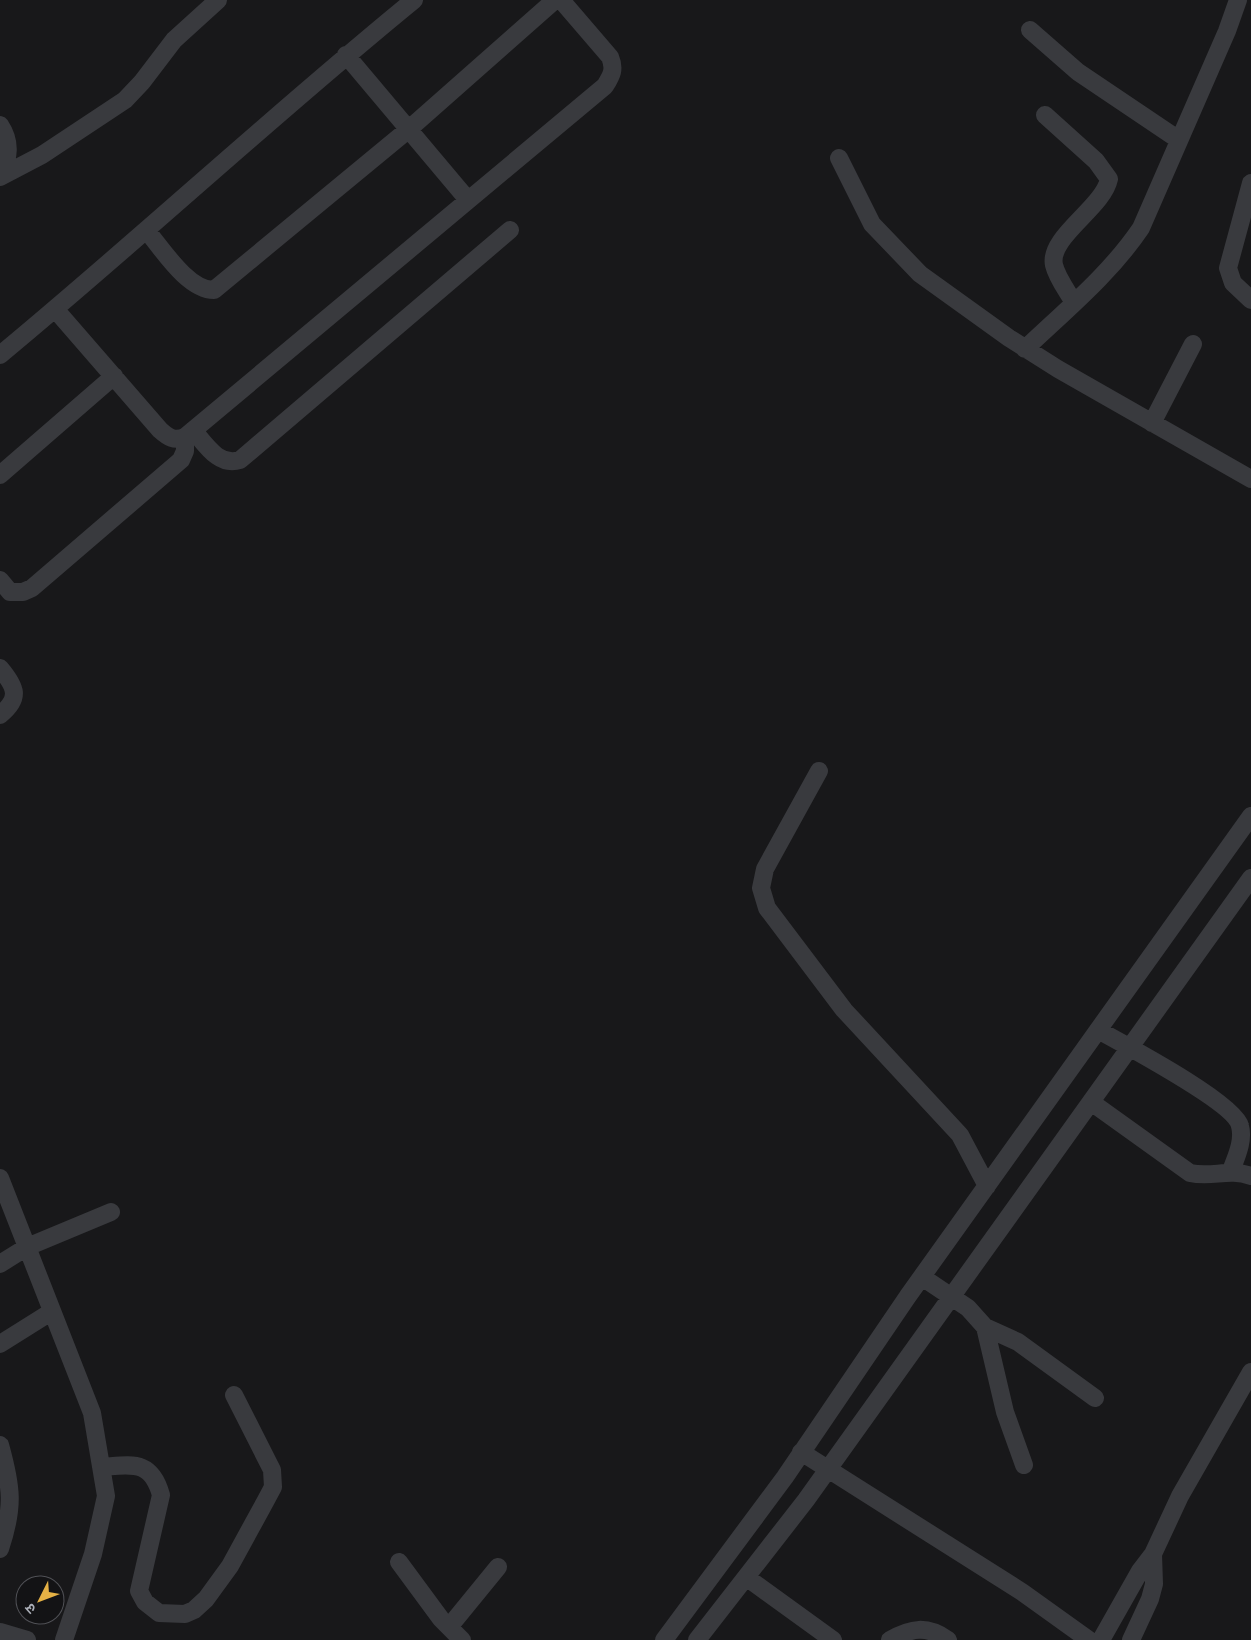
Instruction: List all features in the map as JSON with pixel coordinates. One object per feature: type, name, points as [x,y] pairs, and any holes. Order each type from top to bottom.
[{"type":"street","points":[[1,176],[42,155],[125,100],[142,82],[174,40],[218,0]]},
{"type":"street","points":[[0,355],[147,230],[346,56],[414,0]]},
{"type":"street","points":[[147,230],[193,285],[204,290],[214,290],[408,129],[555,0]]},
{"type":"street","points":[[55,309],[160,430],[169,438],[176,440],[189,434],[605,86],[612,76],[614,66],[610,57],[561,0]]},
{"type":"street","points":[[1026,349],[1106,271],[1129,246],[1141,228],[1227,31],[1238,0]]},
{"type":"street","points":[[1030,30],[1078,72],[1179,140]]},
{"type":"street","points":[[346,56],[468,200]]},
{"type":"street","points":[[1045,115],[1096,161],[1108,179],[1107,186],[1100,198],[1053,254],[1054,266],[1074,303]]},
{"type":"street","points":[[0,125],[5,132],[9,151],[1,176]]},
{"type":"street","points":[[839,158],[872,224],[920,274],[1026,349],[1251,479]]},
{"type":"street","points":[[1251,183],[1228,268],[1234,283],[1251,300]]},
{"type":"street","points":[[189,434],[222,461],[232,463],[240,460],[510,230]]},
{"type":"street","points":[[1152,423],[1192,344]]},
{"type":"street","points":[[0,475],[114,376]]},
{"type":"street","points":[[3,590],[23,592],[32,588],[181,460],[189,434]]},
{"type":"street","points":[[0,668],[14,688],[14,699],[10,707],[0,715]]},
{"type":"street","points":[[819,771],[765,870],[761,888],[767,908],[844,1010],[960,1135],[987,1186]]},
{"type":"street","points":[[664,1640],[716,1572],[922,1276],[1251,816]]},
{"type":"street","points":[[697,1640],[828,1470],[1251,878]]},
{"type":"street","points":[[1098,1030],[1216,1099],[1233,1114],[1240,1125],[1240,1143],[1231,1171]]},
{"type":"street","points":[[1091,1102],[1190,1173],[1204,1176],[1231,1171],[1251,1176]]},
{"type":"street","points":[[1,1185],[92,1414],[106,1496],[93,1554],[64,1640]]},
{"type":"street","points":[[0,1264],[27,1247],[111,1212]]},
{"type":"street","points":[[922,1276],[968,1308],[985,1327],[1018,1342],[1095,1398]]},
{"type":"street","points":[[0,1344],[51,1312]]},
{"type":"street","points":[[985,1327],[1005,1412],[1024,1465]]},
{"type":"street","points":[[1101,1640],[1140,1571],[1153,1554],[1180,1496],[1251,1372]]},
{"type":"street","points":[[101,1467],[140,1465],[151,1472],[158,1481],[161,1495],[139,1590],[145,1602],[159,1613],[185,1614],[194,1610],[206,1598],[230,1566],[273,1487],[272,1470],[234,1395]]},
{"type":"street","points":[[0,1445],[8,1474],[12,1502],[1,1543]]},
{"type":"street","points":[[801,1452],[1022,1592],[1089,1640]]},
{"type":"street","points":[[1131,1640],[1150,1599],[1154,1584],[1153,1554]]},
{"type":"street","points":[[399,1562],[449,1627],[462,1640]]},
{"type":"street","points":[[449,1627],[498,1567]]},
{"type":"street","points":[[746,1577],[833,1640]]},
{"type":"street","points":[[890,1640],[907,1630],[920,1628],[930,1630],[948,1640]]},
{"type":"street","points":[[0,1632],[27,1640]]}]
